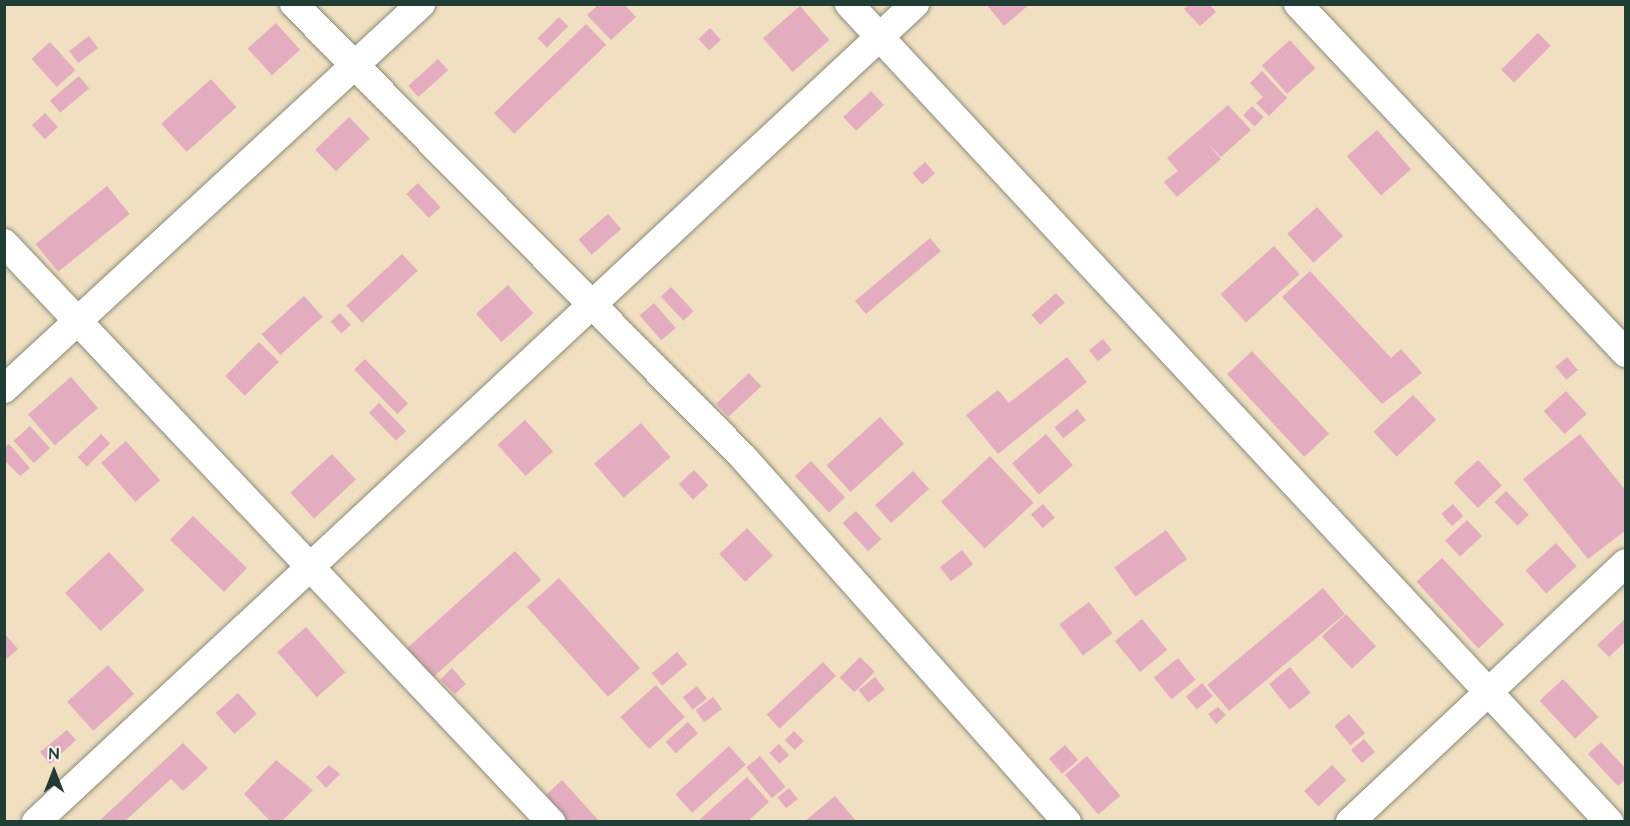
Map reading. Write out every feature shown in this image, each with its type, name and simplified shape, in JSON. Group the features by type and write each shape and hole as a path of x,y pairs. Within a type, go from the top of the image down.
{"street":[{"path":"294,4 353,67 744,457 1067,822"},
{"path":"4,389 421,4"},
{"path":"849,4 1610,822"},
{"path":"36,822 915,4"},
{"path":"1298,4 1626,353"},
{"path":"4,243 551,822"},
{"path":"1350,822 1626,563"}],"building":[{"path":"599,4 624,4 636,17 611,40 587,15"},
{"path":"986,4 1030,4 1004,26"},
{"path":"1189,4 1209,4 1216,12 1200,26 1184,9"},
{"path":"800,6 830,40 793,72 763,38"},
{"path":"559,17 568,26 547,47 538,38"},
{"path":"276,23 300,50 272,75 248,48"},
{"path":"586,24 606,45 514,134 494,113"},
{"path":"710,28 721,40 709,51 698,39"},
{"path":"1538,33 1551,46 1514,82 1501,70"},
{"path":"89,36 98,48 78,63 69,51"},
{"path":"1290,40 1315,68 1287,94 1262,65"},
{"path":"50,42 75,70 57,87 31,59"},
{"path":"438,59 448,70 418,97 408,86"},
{"path":"1262,71 1287,98 1269,116 1256,103 1263,97 1250,83"},
{"path":"79,76 89,88 60,113 50,100"},
{"path":"211,79 236,107 187,152 161,124"},
{"path":"871,91 884,105 856,131 843,117"},
{"path":"1228,105 1251,130 1221,157 1206,142 1221,159 1177,197 1164,182 1178,171 1167,158"},
{"path":"1252,106 1264,117 1255,126 1243,116"},
{"path":"45,113 58,127 45,139 32,125"},
{"path":"349,117 370,139 336,171 315,150"},
{"path":"1377,130 1411,169 1381,195 1347,156"},
{"path":"925,162 935,173 922,185 912,173"},
{"path":"418,183 441,207 429,218 406,194"},
{"path":"107,186 130,214 58,272 36,244"},
{"path":"1317,207 1343,236 1313,263 1287,234"},
{"path":"608,214 621,229 592,255 579,240"},
{"path":"930,238 941,251 866,314 855,301"},
{"path":"1274,246 1299,274 1246,322 1220,294"},
{"path":"402,254 418,271 362,323 346,306"},
{"path":"1310,271 1391,358 1401,349 1422,373 1382,404 1282,297"},
{"path":"508,285 533,313 501,342 476,314"},
{"path":"671,287 694,311 683,321 661,297"},
{"path":"1056,293 1065,303 1040,325 1031,315"},
{"path":"304,296 323,317 280,355 262,334"},
{"path":"654,303 676,328 661,340 640,315"},
{"path":"340,313 351,325 341,334 330,322"},
{"path":"1103,339 1112,350 1098,361 1089,350"},
{"path":"259,342 279,362 245,396 225,376"},
{"path":"1252,351 1329,434 1304,457 1227,374"},
{"path":"1067,357 1087,382 998,454 966,415 998,390 1009,403"},
{"path":"1567,357 1578,370 1566,380 1556,367"},
{"path":"365,359 408,404 397,414 354,369"},
{"path":"749,373 761,386 728,417 716,404"},
{"path":"71,377 98,408 55,445 28,414"},
{"path":"1566,391 1587,414 1564,434 1544,411"},
{"path":"1413,395 1436,420 1397,457 1374,432"},
{"path":"379,403 406,431 396,441 369,413"},
{"path":"1077,409 1086,420 1063,438 1054,427"},
{"path":"880,417 904,444 851,492 826,465"},
{"path":"525,420 553,451 526,476 498,445"},
{"path":"641,423 671,457 624,498 594,464"},
{"path":"30,426 50,448 34,463 14,441"},
{"path":"101,434 110,443 87,467 78,457"},
{"path":"1046,434 1073,465 1039,494 1012,464"},
{"path":"1580,434 1626,491 1626,530 1588,559 1523,479"},
{"path":"126,441 160,480 135,502 101,463"},
{"path":"9,444 30,468 20,476 4,460 4,448"},
{"path":"332,454 356,480 314,518 290,493"},
{"path":"990,456 1034,503 985,549 941,502"},
{"path":"1478,460 1502,486 1478,508 1454,483"},
{"path":"811,461 845,498 829,513 795,476"},
{"path":"694,470 708,485 693,500 679,484"},
{"path":"913,471 929,489 891,523 875,505"},
{"path":"1506,491 1529,515 1517,526 1494,502"},
{"path":"1043,504 1055,518 1043,528 1031,514"},
{"path":"1453,504 1463,516 1452,526 1442,514"},
{"path":"856,511 881,539 868,551 843,523"},
{"path":"193,516 247,568 224,592 170,540"},
{"path":"1467,520 1482,536 1460,557 1445,540"},
{"path":"747,528 773,556 745,582 719,554"},
{"path":"1166,530 1187,559 1135,597 1114,568"},
{"path":"1556,543 1577,566 1546,593 1526,570"},
{"path":"962,550 973,564 951,581 940,567"},
{"path":"515,551 541,580 427,683 401,654"},
{"path":"109,552 144,590 101,631 65,593"},
{"path":"1442,558 1504,625 1478,648 1416,582"},
{"path":"559,578 640,668 608,697 527,607"},
{"path":"1323,588 1345,614 1229,711 1207,685"},
{"path":"1089,602 1112,633 1083,655 1059,624"},
{"path":"1346,614 1376,646 1352,669 1322,637"},
{"path":"1142,619 1167,650 1140,672 1115,641"},
{"path":"1624,620 1626,641 1609,657 1597,645"},
{"path":"306,627 345,672 317,697 277,652"},
{"path":"4,633 18,649 4,661"},
{"path":"677,652 687,664 662,685 652,673"},
{"path":"860,657 875,672 854,692 839,678"},
{"path":"1178,658 1196,680 1172,699 1154,678"},
{"path":"823,662 836,676 780,728 767,715"},
{"path":"108,665 134,694 93,731 67,702"},
{"path":"1290,667 1311,693 1290,710 1269,684"},
{"path":"452,668 466,684 455,694 440,680"},
{"path":"875,677 885,690 868,703 858,690"},
{"path":"1563,679 1598,717 1575,739 1540,701"},
{"path":"1202,683 1213,696 1197,710 1186,696"},
{"path":"656,685 685,717 649,749 620,717"},
{"path":"697,686 707,699 693,710 683,697"},
{"path":"238,693 257,714 234,734 216,713"},
{"path":"713,697 722,709 704,722 695,710"},
{"path":"1218,707 1226,715 1216,724 1208,714"},
{"path":"1349,714 1365,733 1351,745 1334,726"},
{"path":"688,722 698,733 676,753 666,742"},
{"path":"67,730 76,740 50,764 40,752"},
{"path":"794,731 804,741 795,750 785,740"},
{"path":"1364,739 1375,752 1362,763 1351,750"},
{"path":"1601,742 1626,769 1626,779 1618,786 1588,754"},
{"path":"183,743 208,768 183,791 171,779 124,822 98,822"},
{"path":"779,744 789,755 779,764 769,753"},
{"path":"1065,745 1078,760 1062,774 1049,759"},
{"path":"729,746 746,765 692,813 675,794"},
{"path":"760,756 786,787 772,798 746,768"},
{"path":"1087,756 1120,796 1098,814 1065,775"},
{"path":"276,760 313,790 281,822 271,822 244,794"},
{"path":"329,765 340,774 326,788 316,777"},
{"path":"1332,765 1346,780 1319,806 1304,791"},
{"path":"747,777 769,802 747,822 697,822"},
{"path":"562,780 600,822 568,822 545,796"},
{"path":"789,788 798,799 786,808 777,797"},
{"path":"835,796 857,822 804,822"}]}
